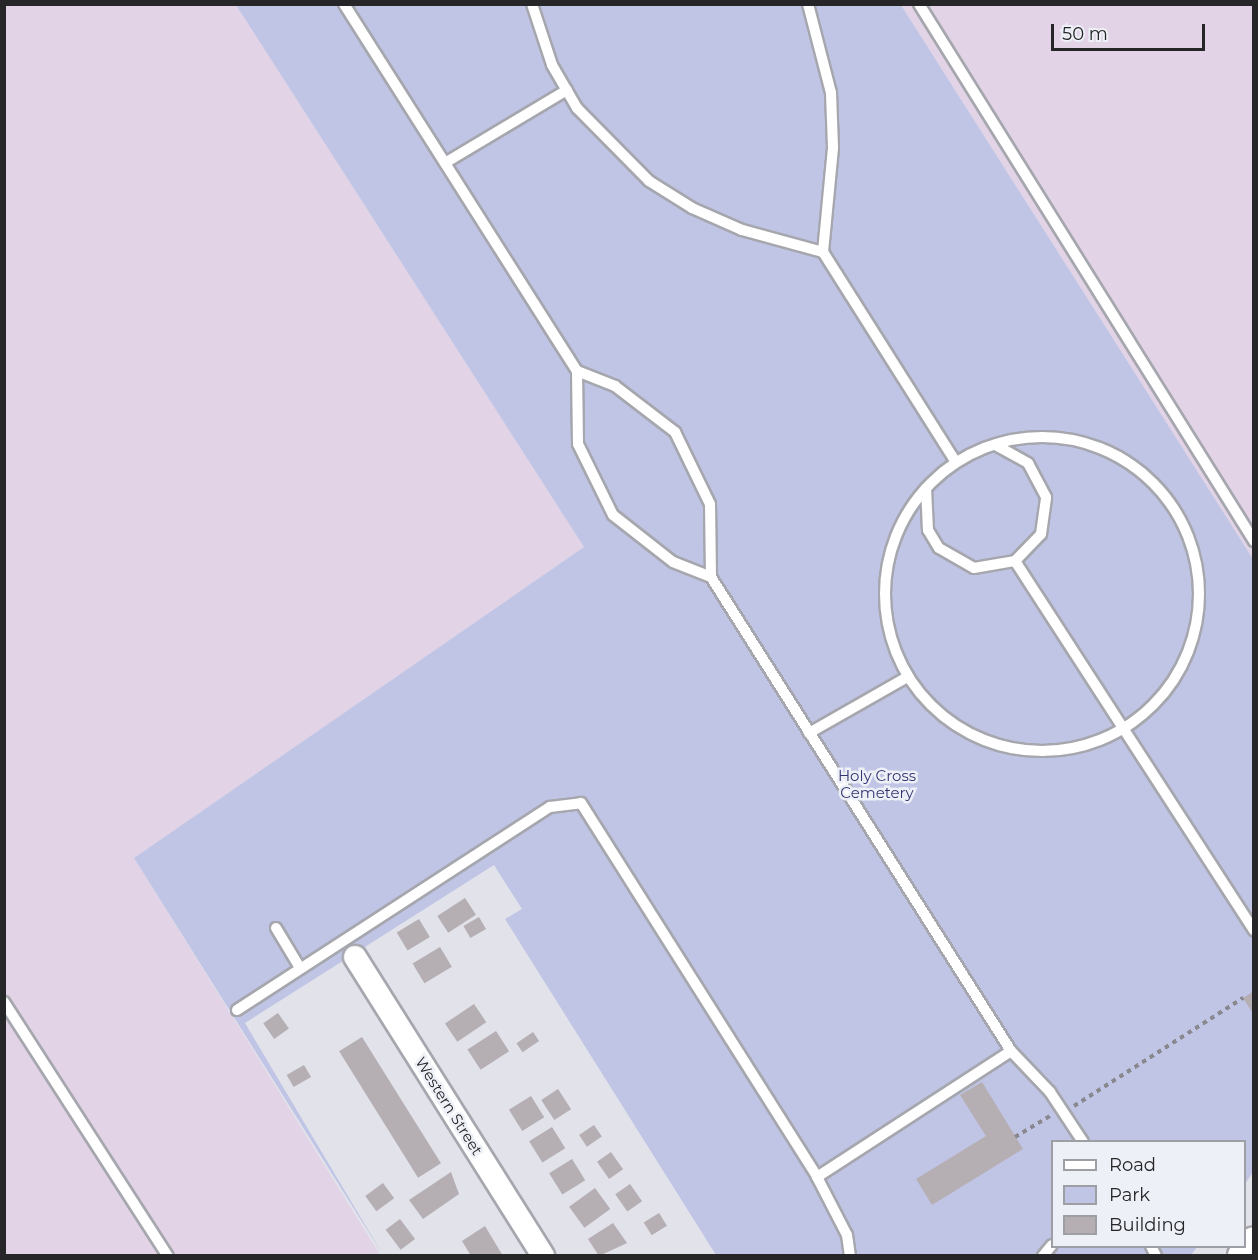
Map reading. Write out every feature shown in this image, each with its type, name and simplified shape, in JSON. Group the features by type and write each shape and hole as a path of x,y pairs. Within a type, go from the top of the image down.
{"street":[{"name":"Western Street","path":"355,957 543,1256"},
{"path":"1244,1256 1254,1243"}],"lane":[{"path":"344,4 578,370 578,444 613,516 673,562 711,578"},
{"path":"532,4 552,65 567,90 611,147 692,208 742,230 823,252"},
{"path":"808,4 831,93 832,147 823,252 956,462"},
{"path":"919,4 1254,542"},
{"path":"445,163 567,90"},
{"path":"578,370 615,386 675,432 710,504 711,578 1011,1051 1063,1111 1082,1140"},
{"path":"1061,438 1103,449 1140,471 1170,502 1190,540 1199,582 1197,625 1176,675 1158,701 1125,728 1079,747 1030,751 982,740 939,714 907,677 890,638 884,594 890,551 907,512 926,488 956,462 995,444 1061,438"},
{"path":"926,488 928,530 939,548 975,568 1015,561 1041,534 1046,497 1028,463 995,444"},
{"path":"1015,561 1254,931"},
{"path":"809,733 907,677"},
{"path":"237,1010 550,807 581,803 817,1177 847,1235 850,1256"},
{"path":"276,928 300,968"},
{"path":"4,1002 168,1256"},
{"path":"817,1177 1011,1051"}],"path":[{"path":"1015,1137 1063,1111 1243,998"}],"shaded area":[{"path":"5,5 236,5 584,547 134,858 380,1255 5,1256"},
{"path":"901,5 1253,5 1253,559"}],"green space":[{"name":"Holy Cross Cemetery","path":"236,5 901,5 1253,559 1253,1172 1246,1182 1246,1140 1051,1140 1051,1248 1196,1248 1191,1255 716,1255 505,919 522,909 494,865 245,1023 383,1255 134,858 584,547"}],"building":[{"path":"465,898 476,915 448,933 437,916"},
{"path":"479,917 486,929 470,938 463,926"},
{"path":"419,919 430,937 408,950 397,932"},
{"path":"440,947 452,967 424,983 413,963"},
{"path":"1254,991 1254,1015 1243,998"},
{"path":"474,1004 486,1022 457,1042 445,1024"},
{"path":"278,1013 289,1029 274,1039 263,1023"},
{"path":"496,1031 509,1051 481,1070 467,1050"},
{"path":"533,1032 539,1041 523,1052 516,1043"},
{"path":"362,1037 441,1163 418,1178 339,1051"},
{"path":"304,1065 311,1077 294,1087 287,1075"},
{"path":"982,1082 1023,1149 932,1205 916,1179 986,1136 960,1095"},
{"path":"558,1089 571,1109 554,1120 541,1100"},
{"path":"531,1096 544,1117 522,1131 509,1110"},
{"path":"594,1125 602,1137 587,1147 579,1135"},
{"path":"552,1127 565,1148 542,1163 529,1141"},
{"path":"611,1152 623,1169 609,1179 597,1162"},
{"path":"572,1159 585,1180 562,1195 549,1173"},
{"path":"451,1172 459,1194 423,1219 409,1200"},
{"path":"383,1183 394,1198 376,1211 365,1196"},
{"path":"630,1184 642,1201 627,1212 615,1194"},
{"path":"595,1188 610,1209 584,1228 569,1207"},
{"path":"659,1213 667,1226 652,1235 644,1223"},
{"path":"400,1219 415,1239 401,1250 386,1230"},
{"path":"613,1223 627,1243 599,1256 588,1239"},
{"path":"485,1226 503,1256 471,1256 462,1241"}]}
